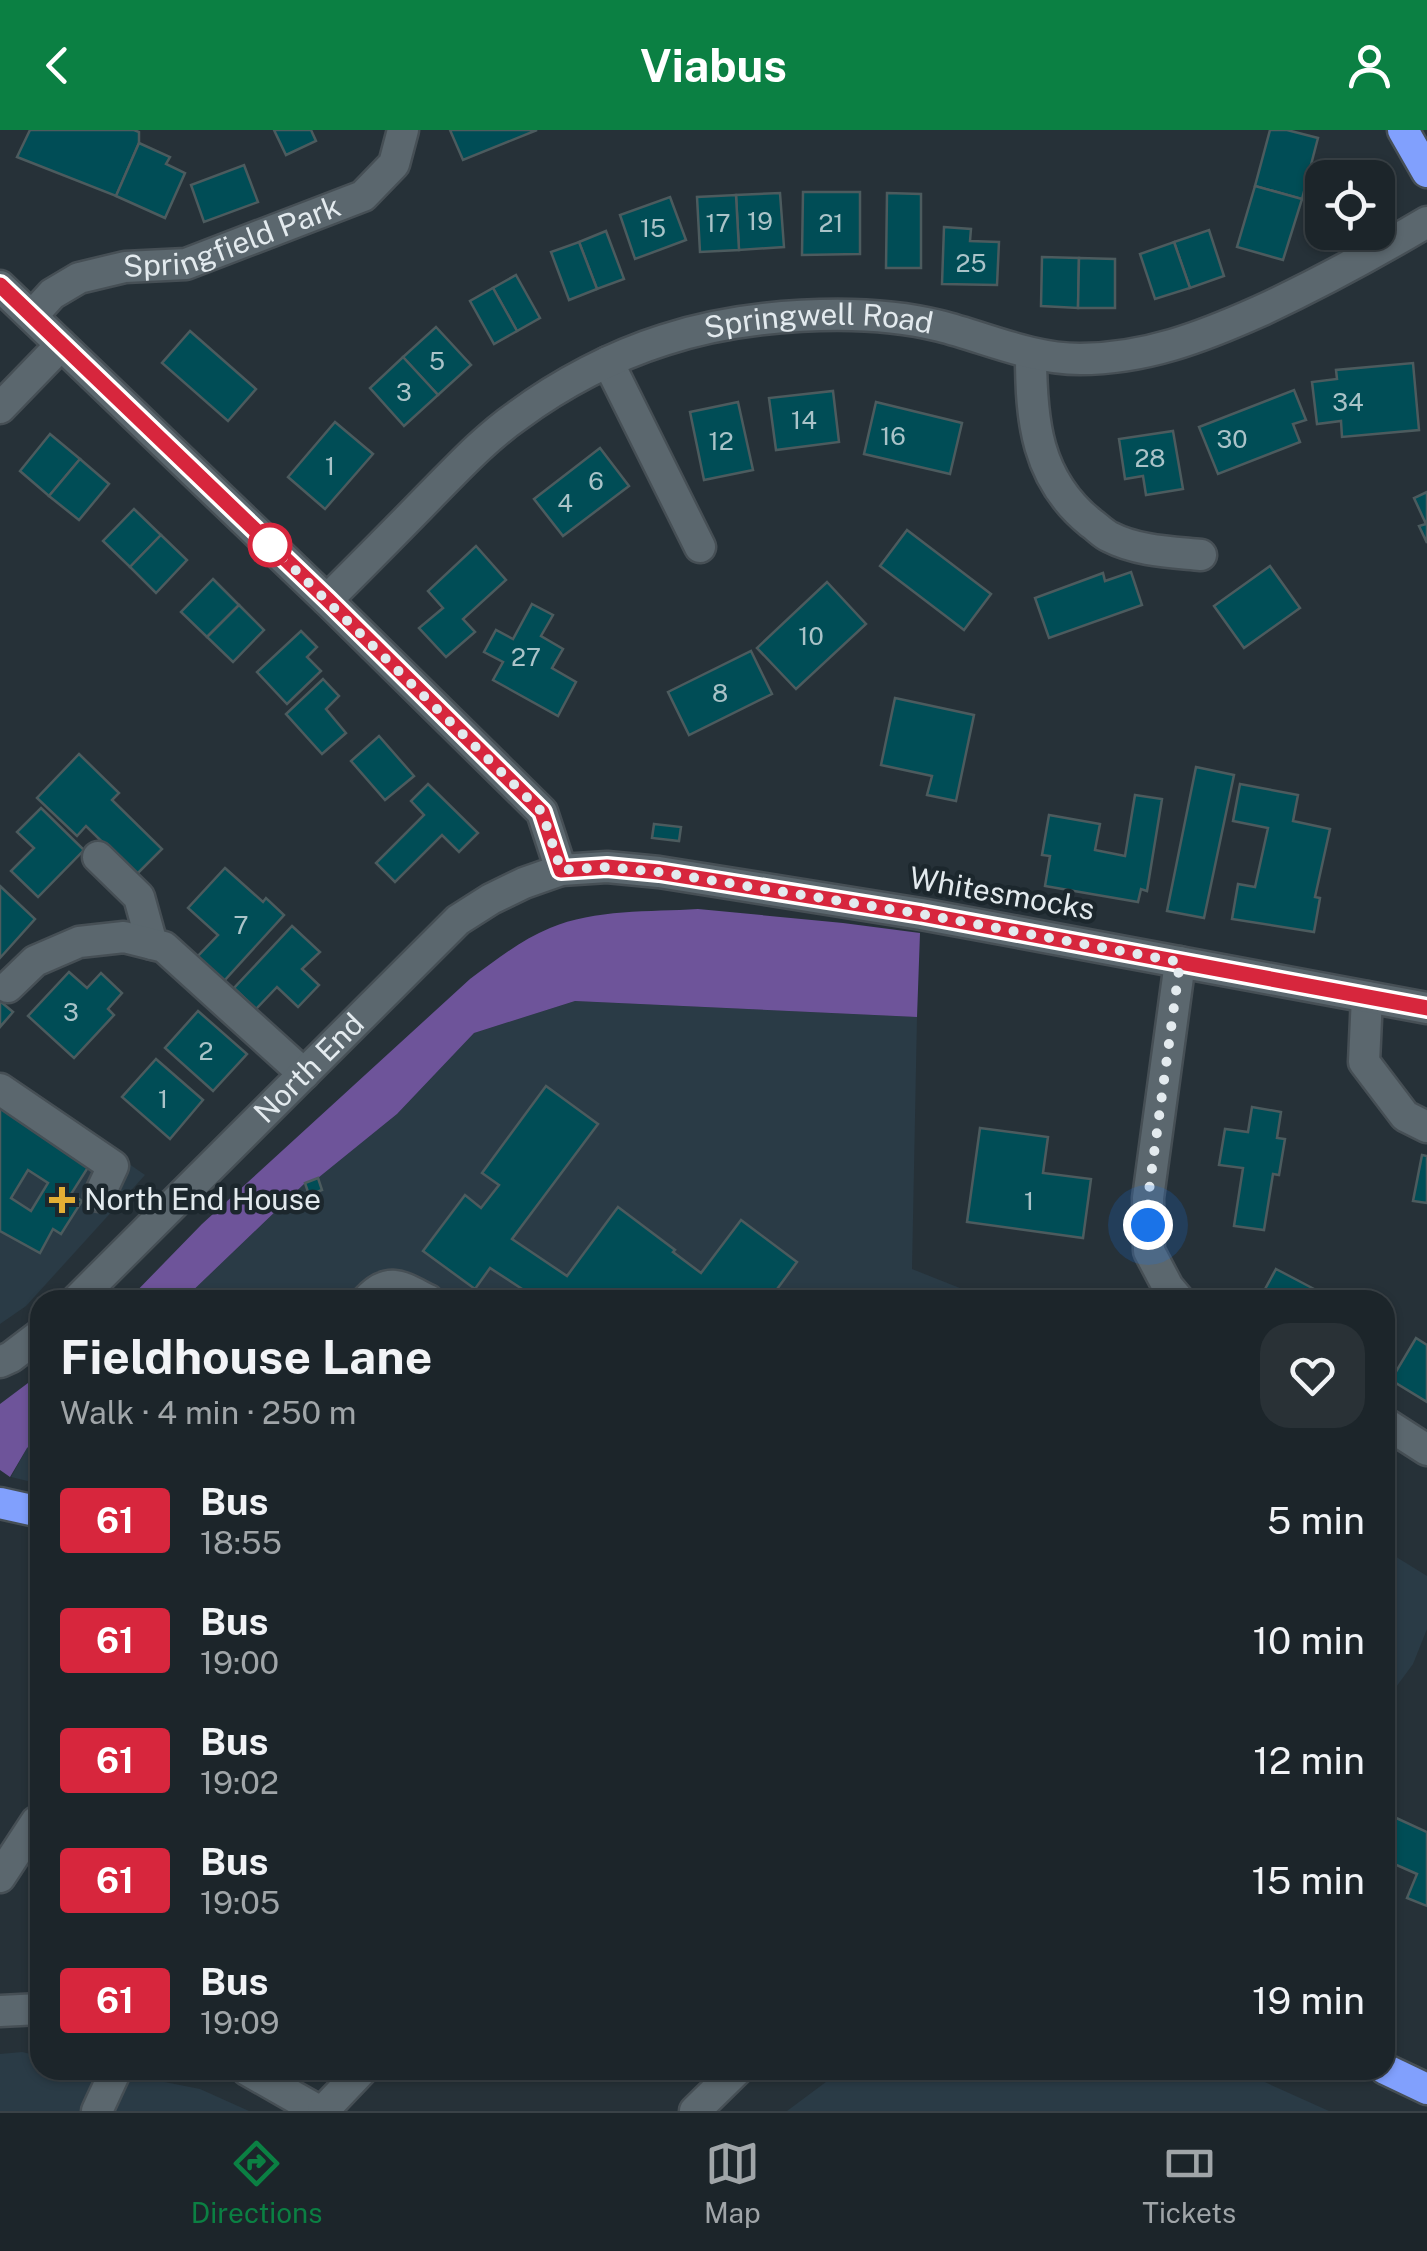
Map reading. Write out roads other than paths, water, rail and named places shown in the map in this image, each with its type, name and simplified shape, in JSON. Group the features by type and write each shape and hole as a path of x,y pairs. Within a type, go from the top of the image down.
{"highway":[{"path":"1403,130 1427,172"},
{"path":"0,1503 30,1510"},
{"path":"1395,2075 1427,2089"}],"street":[{"name":"Springfield Park","path":"32,316 52,294 79,278 125,267 186,264 363,196 394,164 403,130"},
{"name":"Springwell Road","path":"328,600 467,458 516,416 608,362 663,340 728,323 873,316 938,326 1031,354 1078,359 1129,356 1202,337 1312,287 1427,222"},
{"path":"0,286 328,600 542,812 561,870"},
{"path":"0,408 61,345"},
{"path":"1031,354 1038,441 1054,484 1081,514 1110,537 1145,549 1201,555"},
{"path":"608,362 700,546"},
{"path":"98,857 140,897 152,944"},
{"name":"Whitesmocks","path":"561,870 607,867 659,872 921,914 1427,1008"},
{"name":"North End","path":"88,1290 458,920 491,899 561,870"},
{"path":"8,988 35,961 79,942 124,937 164,947 304,1074"},
{"path":"1171,1290 1149,1252 1148,1198 1180,962"},
{"path":"1368,997 1364,1062 1406,1116 1427,1127"},
{"path":"0,1089 113,1166 98,1196"},
{"path":"376,1290 398,1285 408,1290"},
{"path":"0,1362 30,1342"},
{"path":"1395,1429 1427,1450"},
{"path":"0,1877 30,1831"},
{"path":"0,2010 30,2009"},
{"path":"97,2111 111,2080"},
{"path":"265,2080 321,2111 352,2080"},
{"path":"695,2111 727,2080"}],"place":[{"name":"North End House","path":"62,1200"}]}
